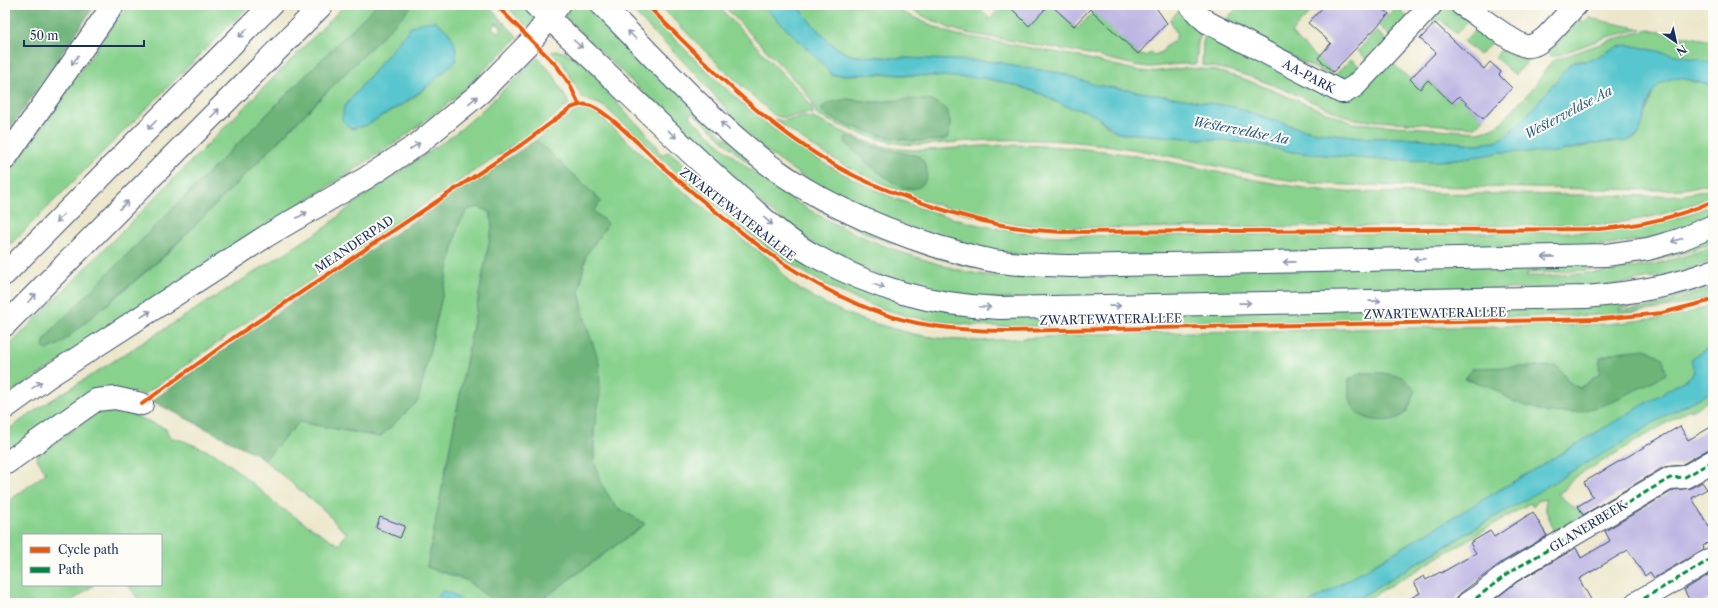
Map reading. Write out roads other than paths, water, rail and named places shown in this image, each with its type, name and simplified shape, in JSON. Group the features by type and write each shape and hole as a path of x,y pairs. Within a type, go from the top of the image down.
{"main road":[{"path":"5,158 114,5"},
{"path":"5,274 271,5"},
{"path":"5,326 322,5"},
{"path":"602,5 724,126 754,152 791,179 832,203 866,220 910,238 954,251 1001,262 1070,266 1606,255 1648,249 1679,240 1713,226"},
{"name":"AA-PARK","path":"1190,5 1207,22 1341,92 1346,92 1356,86 1431,5"},
{"path":"1462,5 1519,43 1526,46 1531,46 1541,42 1576,5"},
{"path":"5,408 48,377 268,235 366,178 418,144 480,94 532,40 548,9"},
{"name":"ZWARTEWATERALLEE","path":"548,9 584,49 708,169 780,232 814,255 847,272 874,284 911,296 946,303 999,308 1586,296 1628,293 1662,287 1713,271"},
{"path":"5,464 96,400 115,398 142,404"},
{"name":"GLANERBEEK","path":"1468,603 1510,572 1670,478 1685,477 1713,461"},
{"path":"1636,603 1713,558"}],"water":[{"name":"Westerveldse Aa","path":"762,5 799,5 809,20 834,46 839,50 854,56 999,62 1013,66 1061,73 1095,85 1234,107 1298,128 1317,132 1369,138 1410,138 1475,144 1495,142 1506,136 1529,113 1571,63 1575,61 1587,61 1618,47 1629,45 1713,63 1713,87 1692,80 1674,78 1666,81 1652,94 1638,135 1627,141 1595,143 1557,152 1500,152 1488,155 1438,161 1370,159 1292,152 1252,143 1118,133 1096,116 1086,111 1065,106 1042,94 1007,83 983,78 883,74 832,75 820,61"},
{"path":"435,21 452,37 455,47 456,61 429,85 404,103 367,125 351,129 342,120 344,107 411,27 420,23"},
{"path":"1713,346 1713,391 1666,415 1614,448 1570,472 1351,603 1309,603 1690,377 1694,372 1691,358"},
{"path":"443,591 449,592 464,603 453,603 447,599 441,603 432,603"}]}
